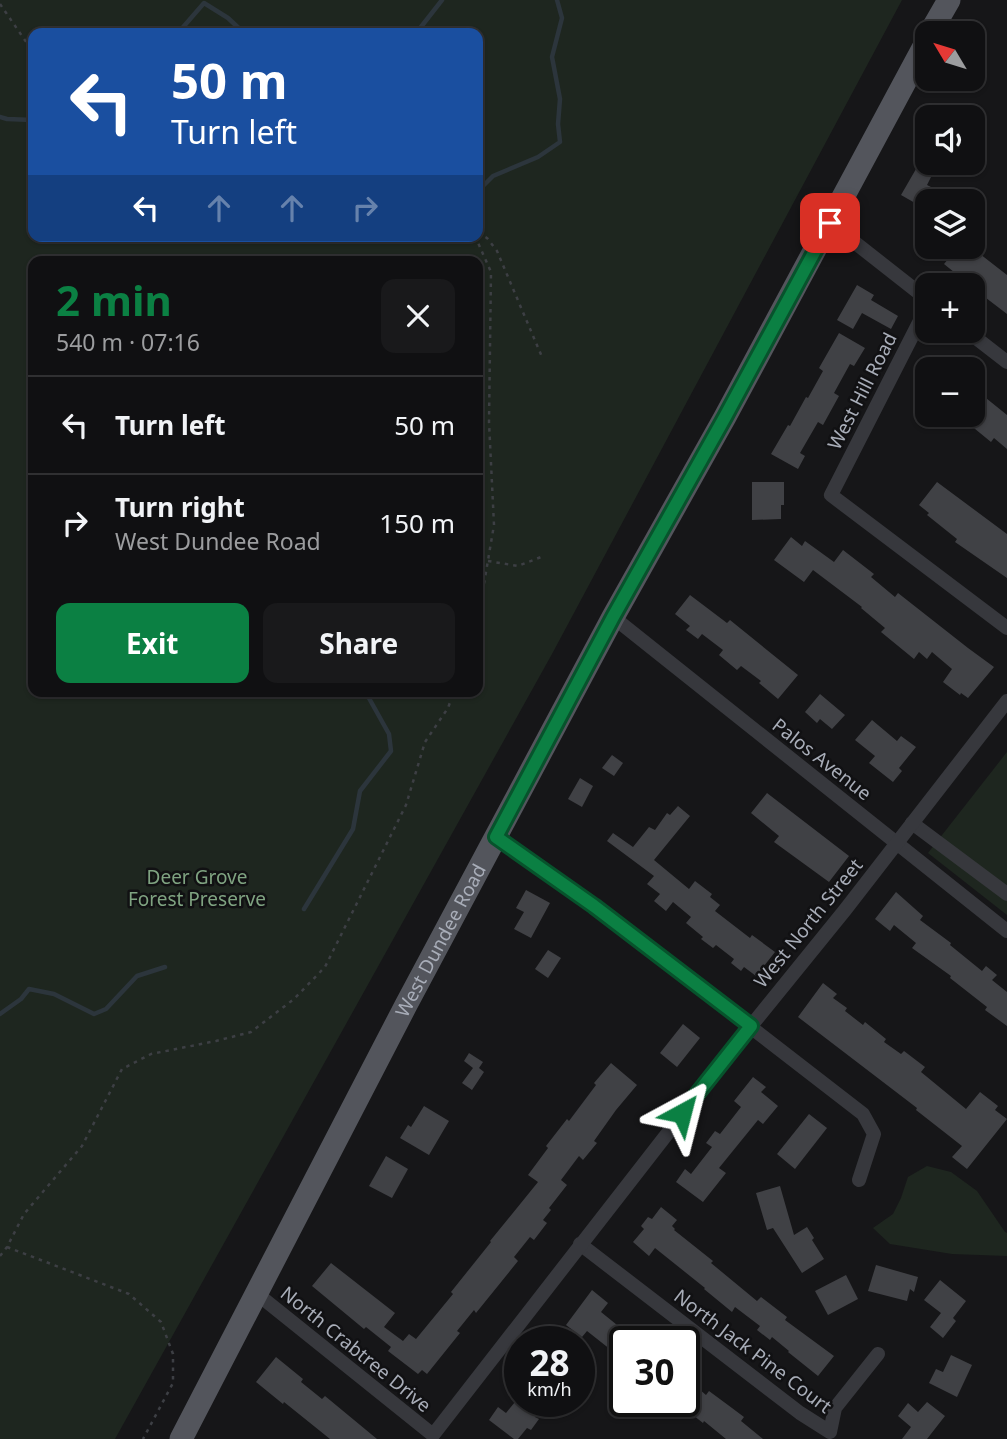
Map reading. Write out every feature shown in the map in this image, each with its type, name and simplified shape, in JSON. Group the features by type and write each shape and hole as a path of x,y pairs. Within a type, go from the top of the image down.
{"main road":[{"path":"937,21 949,0"},
{"name":"West Dundee Road","path":"181,1439 613,617 725,417 915,63"}],"street":[{"path":"830,223 915,292"},
{"name":"West Hill Road","path":"915,328 831,495 1007,628"},
{"path":"982,343 1007,362"},
{"name":"Palos Avenue","path":"613,617 1007,931"},
{"name":"West North Street","path":"433,1435 1007,701"},
{"path":"912,823 1007,894"},
{"path":"496,837 594,906 863,1114 874,1134 859,1180"},
{"name":"North Jack Pine Court","path":"580,1244 800,1413 830,1432 835,1408 878,1354"},
{"name":"North Crabtree Drive","path":"256,1293 433,1435"}],"path":[{"path":"0,4 28,45"},
{"path":"483,237 497,251 542,357"},
{"path":"479,242 491,272 489,422 495,525 483,590"},
{"path":"488,561 518,566 541,557"},
{"path":"0,1256 24,1214 82,1146 122,1069 151,1054 251,1032 294,999 325,967 406,805 425,742 448,708 452,697"},
{"path":"7,1247 130,1294 161,1322 173,1354 173,1383 143,1439"}],"green space":[{"name":"Deer Grove Forest Preserve","path":"0,0 902,0 552,654 115,1439 0,1439"},
{"path":"1007,752 1007,915 928,853"},
{"path":"927,1166 951,1172 977,1191 1007,1233 1007,1256 952,1254 890,1244 873,1228 893,1214 908,1177"}],"building":[{"path":"915,171 915,175 931,177 927,185 932,189 915,189 915,203 901,195"},
{"path":"985,258 1007,275 1007,314 985,297 985,273 955,273 944,264 948,259"},
{"path":"857,285 874,295 871,300 898,316 891,329 862,313 853,329 837,320"},
{"path":"839,333 865,348 854,366 850,364 834,393 839,396 823,425 818,422 800,453 805,456 798,469 771,454 806,397 808,398 823,371 819,368"},
{"path":"985,397 1007,415 1007,449 994,438 991,442 973,427 985,427"},
{"path":"752,482 784,482 781,519 752,520"},
{"path":"937,482 1007,534 1007,578 955,542 957,539 927,515 929,513 919,505"},
{"path":"791,537 802,546 805,541 834,562 843,550 874,574 871,577 895,597 898,593 994,667 968,698 961,693 960,695 943,682 952,669 932,652 927,659 919,652 914,659 881,632 885,628 862,607 813,570 804,582 774,560"},
{"path":"690,595 727,623 730,620 798,675 778,699 759,683 761,681 741,666 737,670 719,655 723,650 702,634 698,639 686,630 690,626 675,614"},
{"path":"820,694 845,715 832,729 820,719 817,723 805,712"},
{"path":"872,720 897,741 901,736 916,747 899,768 902,771 893,782 869,763 875,756 855,740"},
{"path":"612,755 623,763 614,776 602,768"},
{"path":"580,778 593,786 582,807 568,799"},
{"path":"767,793 849,856 829,882 774,842 779,836 751,813"},
{"path":"678,806 690,816 654,860 689,889 695,881 712,894 710,897 720,905 715,911 750,938 752,935 775,952 756,976 744,967 741,971 731,963 734,959 716,945 713,948 701,939 703,937 686,923 691,917 673,902 666,911 654,901 660,894 647,884 654,876 607,841 613,833 633,847 649,827 655,830 667,813 670,815"},
{"path":"526,890 550,903 531,938 514,929 524,912 516,908"},
{"path":"896,892 923,916 920,920 951,943 950,945 982,971 986,966 997,975 992,980 1007,992 1007,1026 985,1010 987,1007 950,978 951,976 912,948 916,943 894,925 890,931 875,919"},
{"path":"548,950 561,958 548,978 535,969"},
{"path":"823,983 837,994 833,998 847,1008 845,1011 863,1025 865,1022 886,1039 884,1042 901,1054 904,1051 925,1067 921,1072 966,1109 980,1092 998,1106 995,1110 1007,1119 967,1169 952,1157 962,1146 798,1017"},
{"path":"683,1024 700,1038 677,1067 660,1053"},
{"path":"469,1053 483,1062 479,1068 484,1072 472,1090 462,1083 473,1068 464,1061"},
{"path":"611,1063 637,1085 594,1141 597,1143 583,1160 579,1156 561,1180 567,1185 549,1208 551,1210 543,1220 547,1223 534,1240 530,1237 514,1257 518,1261 476,1313 474,1310 457,1331 460,1333 427,1374 422,1370 418,1374 388,1351 391,1347 366,1327 364,1329 312,1286 331,1263 395,1313 384,1327 403,1341 409,1334 416,1339 538,1182 528,1175 548,1148 546,1146 567,1119 569,1121"},
{"path":"753,1077 766,1087 761,1092 778,1106 763,1124 758,1120 719,1168 726,1173 703,1202 676,1182 685,1169 691,1174 712,1147 706,1143 715,1131 720,1134 741,1107 734,1101"},
{"path":"424,1106 449,1121 429,1155 400,1138 408,1125 411,1127"},
{"path":"809,1114 827,1128 795,1169 777,1154"},
{"path":"386,1156 408,1169 392,1198 369,1186"},
{"path":"780,1186 794,1235 807,1227 824,1259 802,1273 773,1228 767,1230 756,1193"},
{"path":"661,1207 677,1220 672,1226 674,1230 713,1261 711,1263 757,1301 761,1297 787,1317 785,1320 834,1356 818,1376 772,1337 770,1340 757,1330 760,1326 735,1307 732,1312 655,1248 649,1256 633,1242 644,1229 641,1226 648,1217 652,1219"},
{"path":"876,1265 918,1277 914,1292 910,1289 907,1301 868,1291"},
{"path":"846,1275 858,1299 828,1315 815,1291"},
{"path":"940,1280 966,1301 943,1338 930,1327 941,1313 924,1300"},
{"path":"592,1290 608,1303 601,1312 618,1326 609,1326 609,1348 595,1337 595,1326 566,1325"},
{"path":"951,1355 972,1365 957,1397 929,1383 936,1369 943,1372"},
{"path":"276,1357 303,1379 301,1382 322,1399 325,1396 377,1439 330,1439 284,1402 283,1404 256,1382"},
{"path":"700,1390 706,1395 709,1391 744,1417 741,1421 763,1439 726,1439 704,1421 703,1423 695,1417 700,1417"},
{"path":"927,1402 945,1416 927,1439 902,1439 911,1427 898,1416 908,1403 918,1412"},
{"path":"498,1407 504,1412 504,1417 539,1419 531,1430 527,1428 518,1439 514,1439 489,1420"}],"waterway":[{"path":"420,28 442,0"},
{"path":"483,186 493,176 538,157 560,142 560,99 552,57 562,18 557,0"},
{"path":"182,28 204,3 239,28"},
{"path":"0,117 28,120"},
{"path":"304,909 353,829 360,791 391,751 389,734 368,697"},
{"path":"0,1014 21,999 29,989 54,994 94,1014 106,1009 137,976 165,967"}],"route":[{"path":"682,1113 751,1026 594,906 496,837 613,617 830,223"}]}
